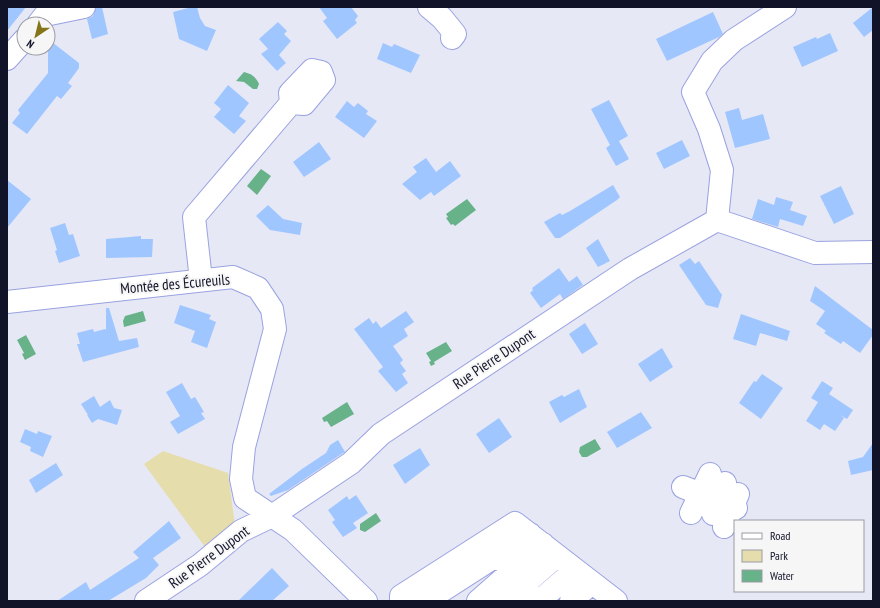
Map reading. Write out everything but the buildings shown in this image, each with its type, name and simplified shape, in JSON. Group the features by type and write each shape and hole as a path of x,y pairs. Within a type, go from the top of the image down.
{"street":[{"path":"45,16 84,7"},
{"path":"428,7 446,23 455,34 452,38"},
{"path":"785,7 734,40 712,61 693,92 709,129 722,170 717,220 815,254 873,252"},
{"path":"7,59 16,49"},
{"path":"201,280 194,217 291,104"},
{"name":"Rue Pierre Dupont","path":"146,601 200,565 241,530 272,516 351,463 388,430 630,269 717,220"},
{"name":"Montée des Écureuils","path":"7,302 233,277 258,288 272,309 275,329 244,447 241,479 245,498 293,530 366,601"},
{"path":"544,545 602,594"},
{"path":"426,601 489,585 544,545"},
{"path":"489,585 544,545"},
{"path":"401,601 402,596 489,585 575,570"},
{"path":"571,601 602,594"}],"green space":[{"path":"163,451 228,473 235,525 205,547 144,464"}],"water":[{"path":"244,72 257,79 259,84 257,89 253,89 244,82 236,81"},
{"path":"261,169 271,176 257,195 247,186"},
{"path":"467,199 476,210 455,226 453,224 451,225 446,218 448,217 446,214"},
{"path":"143,311 146,321 124,327 123,321 125,316"},
{"path":"26,335 36,354 25,360 22,354 24,353 17,340"},
{"path":"446,342 452,351 434,362 435,364 431,366 429,362 431,361 426,353"},
{"path":"347,402 354,414 331,427 327,421 324,422 322,418"},
{"path":"595,439 601,449 587,457 582,457 579,452 580,447"},
{"path":"376,513 381,521 365,532 360,530 360,524"}]}
